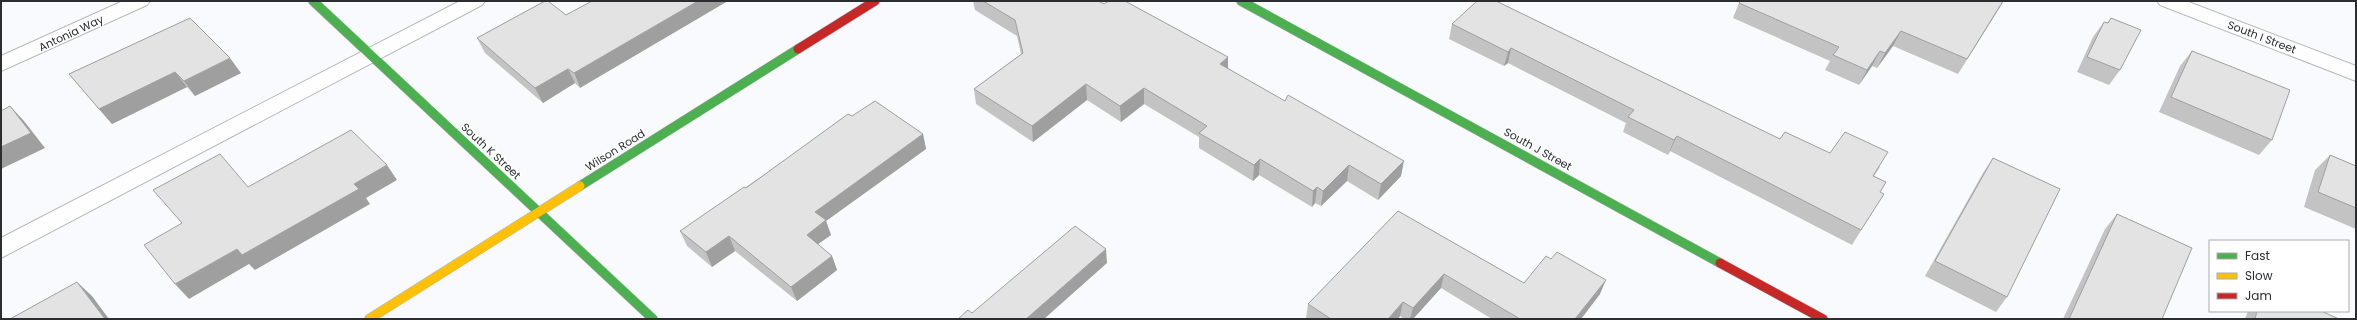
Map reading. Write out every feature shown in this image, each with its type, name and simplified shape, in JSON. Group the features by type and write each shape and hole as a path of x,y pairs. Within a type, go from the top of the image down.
{"street":[{"name":"Antonia Way","path":"1,64 140,1"},
{"name":"South K Street","path":"313,1 654,319"},
{"path":"1,249 475,1"},
{"name":"Wilson Road","path":"369,319 875,1"},
{"name":"South J Street","path":"1241,1 1822,319"},
{"name":"South I Street","path":"2167,1 2356,74"}],"building":[{"path":"545,1 548,1 566,15 592,1 698,1 574,73 568,69 535,88 477,38"},
{"path":"983,1 1098,1 1104,4 1109,1 1125,1 1228,57 1220,64 1285,101 1288,95 1404,161 1381,184 1349,165 1323,191 1317,187 1313,191 1260,159 1254,165 1199,133 1207,126 1144,88 1120,106 1086,84 1032,126 974,89 1023,53 1015,20"},
{"path":"1477,1 1496,1 1780,139 1785,132 1830,153 1845,132 1888,152 1873,176 1886,182 1880,192 1884,194 1861,230 1677,136 1674,140 1628,117 1634,110 1511,48 1508,52 1452,24"},
{"path":"1741,1 2003,1 1967,59 1901,31 1885,53 1880,51 1867,70 1833,55 1839,47 1739,3"},
{"path":"190,18 230,58 184,81 175,72 99,109 69,74"},
{"path":"2111,18 2141,30 2120,70 2087,57 2104,22 2108,23"},
{"path":"2192,51 2290,90 2272,140 2171,97"},
{"path":"875,101 923,134 815,212 826,220 807,235 832,256 791,287 729,236 706,252 680,231 744,187 746,188 848,114 852,116"},
{"path":"10,106 31,133 1,147 1,111"},
{"path":"351,130 387,165 354,184 359,189 242,255 237,249 175,284 144,245 182,223 153,190 220,154 248,187"},
{"path":"2330,155 2356,166 2356,208 2318,192"},
{"path":"1993,158 2060,189 2007,297 1935,261"},
{"path":"1398,211 1524,283 1546,256 1551,259 1557,252 1606,280 1575,319 1520,319 1444,274 1413,308 1403,302 1388,319 1331,319 1308,304"},
{"path":"2117,214 2192,248 2162,319 2069,319"},
{"path":"1075,226 1106,249 1026,319 958,319 968,310 972,313"},
{"path":"77,282 105,319 10,319"},
{"path":"2257,312 2323,312 2339,319 2255,319"}],"traffic: fast":[{"path":"313,1 653,319"},
{"path":"1241,1 1720,263"},
{"path":"580,186 798,49"}],"traffic: slow":[{"path":"369,319 580,186"}],"traffic: jam":[{"path":"798,49 875,1"},
{"path":"1720,263 1823,319"}]}
